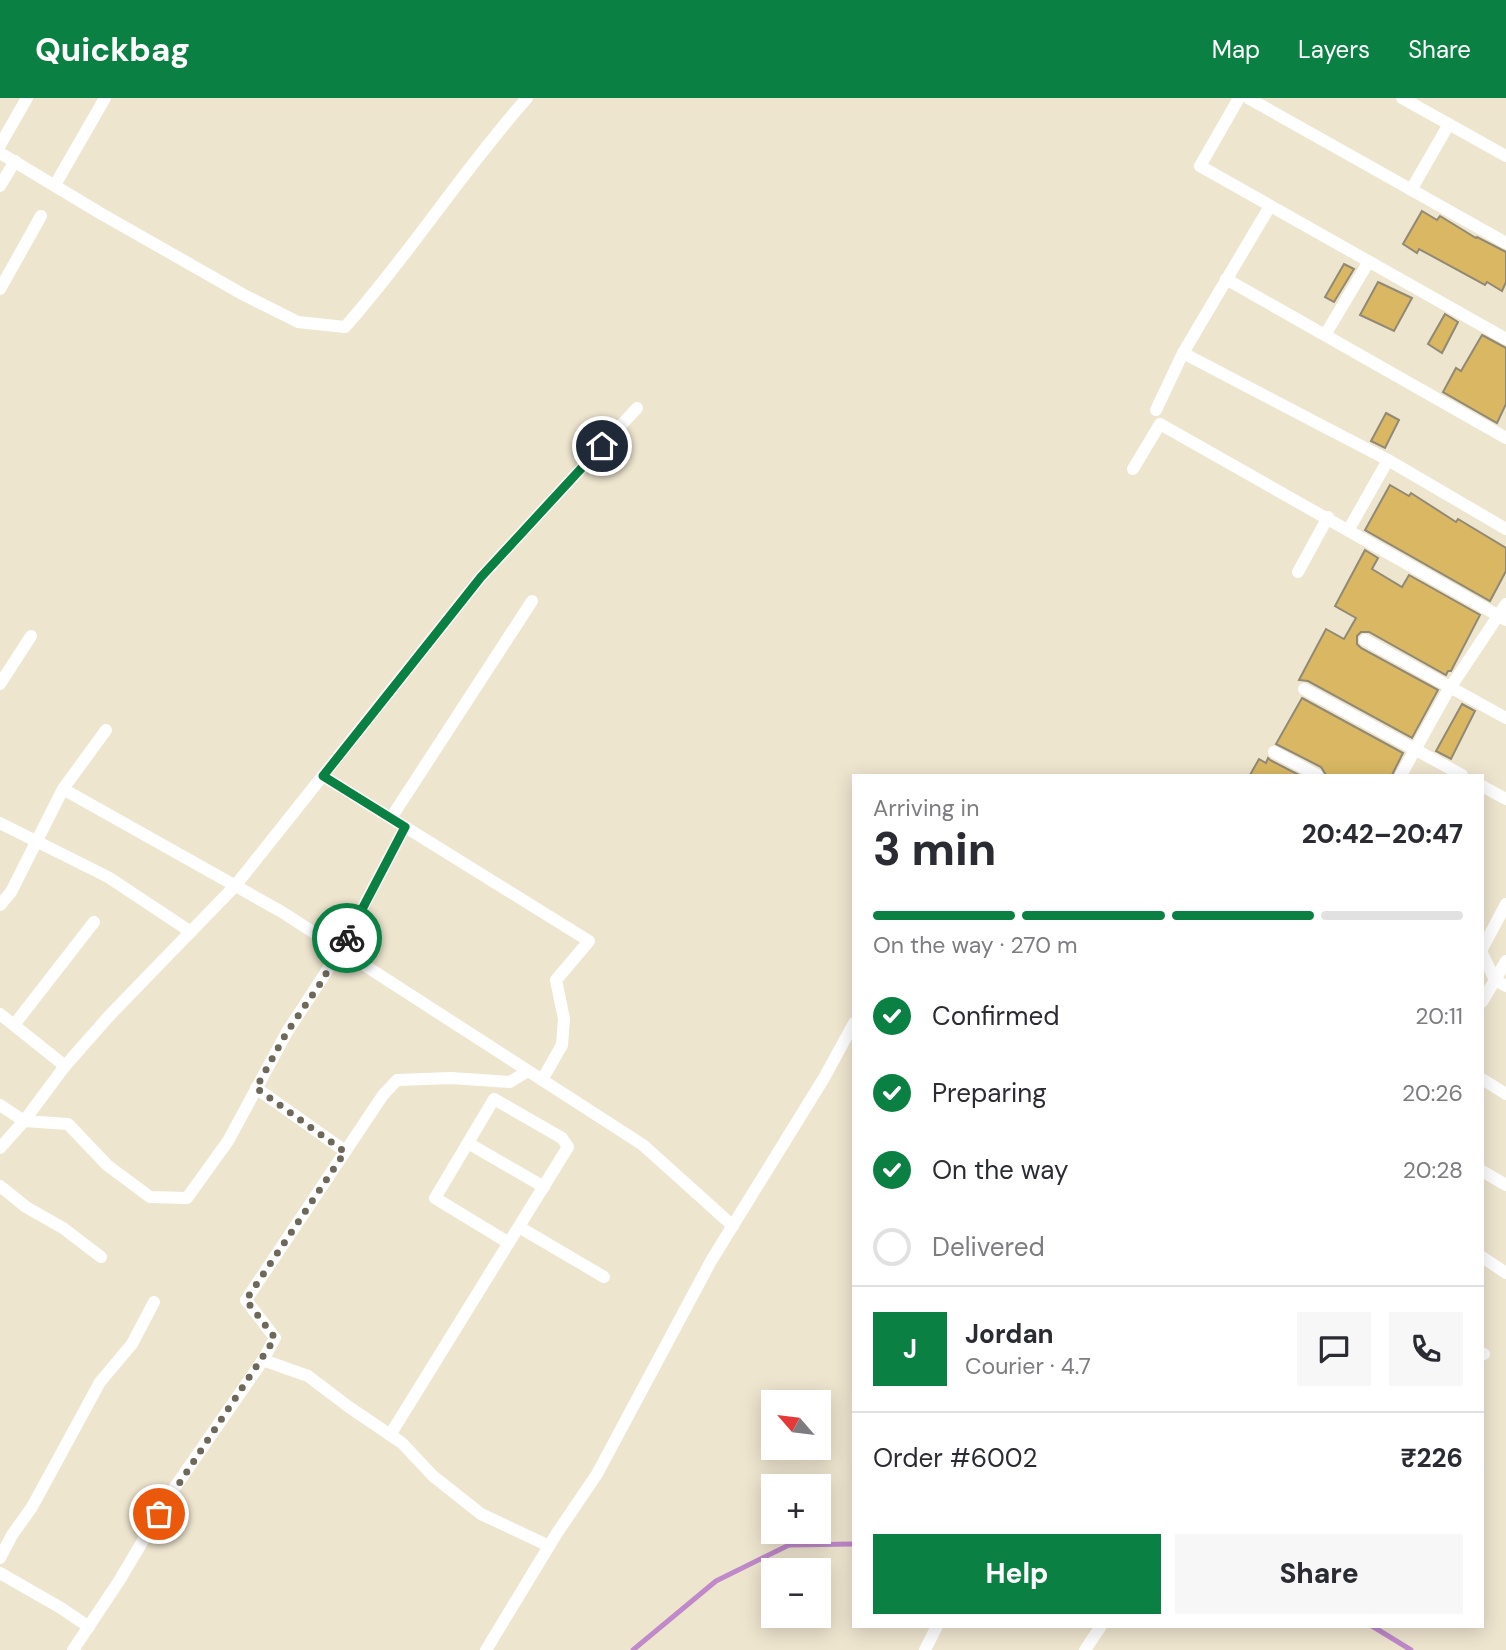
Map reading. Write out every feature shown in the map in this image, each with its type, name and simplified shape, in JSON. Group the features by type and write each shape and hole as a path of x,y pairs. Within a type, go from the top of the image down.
{"street":[{"path":"0,145 27,98"},
{"path":"55,185 105,98"},
{"path":"0,153 244,295 298,322 345,327 380,287 445,197 527,98"},
{"path":"1238,98 1199,166 1506,339"},
{"path":"1248,98 1506,243"},
{"path":"1402,98 1506,156"},
{"path":"1410,190 1449,124"},
{"path":"0,186 15,162"},
{"path":"1156,410 1183,352 1270,206"},
{"path":"0,289 41,216"},
{"path":"1325,335 1368,263"},
{"path":"1226,279 1506,438"},
{"path":"1183,352 1388,460 1506,529"},
{"path":"0,1148 109,1016 235,886 481,577 637,408"},
{"path":"1133,469 1160,424 1502,618"},
{"path":"1349,529 1388,460"},
{"path":"1298,572 1328,517"},
{"path":"391,818 532,601"},
{"path":"1402,774 1450,688 1502,618 1506,604"},
{"path":"0,684 31,636"},
{"path":"1365,640 1506,718"},
{"path":"1304,689 1460,774"},
{"path":"0,905 10,892 63,789 106,730"},
{"path":"1274,752 1315,774"},
{"path":"323,776 589,942 556,980 564,1019 562,1045 542,1080"},
{"path":"1484,787 1506,799"},
{"path":"63,789 235,886 341,950 643,1145 733,1226"},
{"path":"0,823 108,877 191,932"},
{"path":"0,1105 24,1121 68,1124 107,1166 150,1197 187,1198 228,1141 287,1032 341,950 405,827"},
{"path":"1484,947 1506,904"},
{"path":"14,1024 94,922"},
{"path":"1484,954 1501,983"},
{"path":"1484,1000 1501,983 1506,961"},
{"path":"0,1014 65,1066"},
{"path":"486,1650 549,1546 597,1474 711,1261 824,1078 852,1027"},
{"path":"73,1650 173,1490 263,1360 275,1338 246,1300 383,1095 397,1080 451,1078 510,1082 528,1071"},
{"path":"1484,1080 1506,1094"},
{"path":"256,1088 345,1152"},
{"path":"390,1435 544,1187 568,1147 562,1138 494,1099 436,1198 509,1243"},
{"path":"468,1143 544,1187"},
{"path":"1484,1172 1506,1185"},
{"path":"0,1186 26,1207 63,1228 101,1257"},
{"path":"519,1227 604,1277"},
{"path":"1484,1258 1506,1273"},
{"path":"0,1559 12,1535 32,1507 100,1382 132,1343 154,1302"},
{"path":"263,1360 308,1376 402,1443 433,1476 481,1514 549,1546"},
{"path":"0,1573 89,1627"},
{"path":"925,1650 936,1628"},
{"path":"1085,1650 1100,1628"}],"building":[{"path":"1422,211 1437,220 1440,216 1506,252 1506,282 1502,291 1487,282 1485,285 1419,249 1417,253 1403,244"},
{"path":"1344,264 1354,269 1334,302 1325,297"},
{"path":"1378,282 1412,298 1394,331 1360,315"},
{"path":"1445,314 1458,322 1442,353 1428,344"},
{"path":"1482,335 1506,348 1506,404 1497,423 1443,392 1456,368 1461,371"},
{"path":"1386,413 1399,420 1385,448 1371,441"},
{"path":"1390,485 1409,496 1411,493 1456,522 1458,519 1506,548 1506,571 1490,601 1365,530"},
{"path":"1365,550 1378,558 1372,569 1402,587 1409,575 1480,615 1451,671 1446,675 1369,632 1361,632 1357,636 1357,644 1361,648 1438,690 1412,738 1308,681 1299,680 1326,629 1344,639 1356,618 1335,606"},
{"path":"1302,698 1403,753 1392,774 1325,774 1321,767 1276,744"},
{"path":"1462,704 1475,711 1451,759 1436,751"},
{"path":"1268,758 1297,774 1251,774 1259,759 1266,763"}],"waterway":[{"path":"633,1650 716,1581 789,1545 852,1544"},
{"path":"1375,1628 1411,1650"}],"way so far":[{"path":"159,1514 275,1338 246,1300 345,1152 256,1088 287,1032 347,938"}],"route":[{"path":"347,938 405,827 323,776 481,577 602,446"}]}
